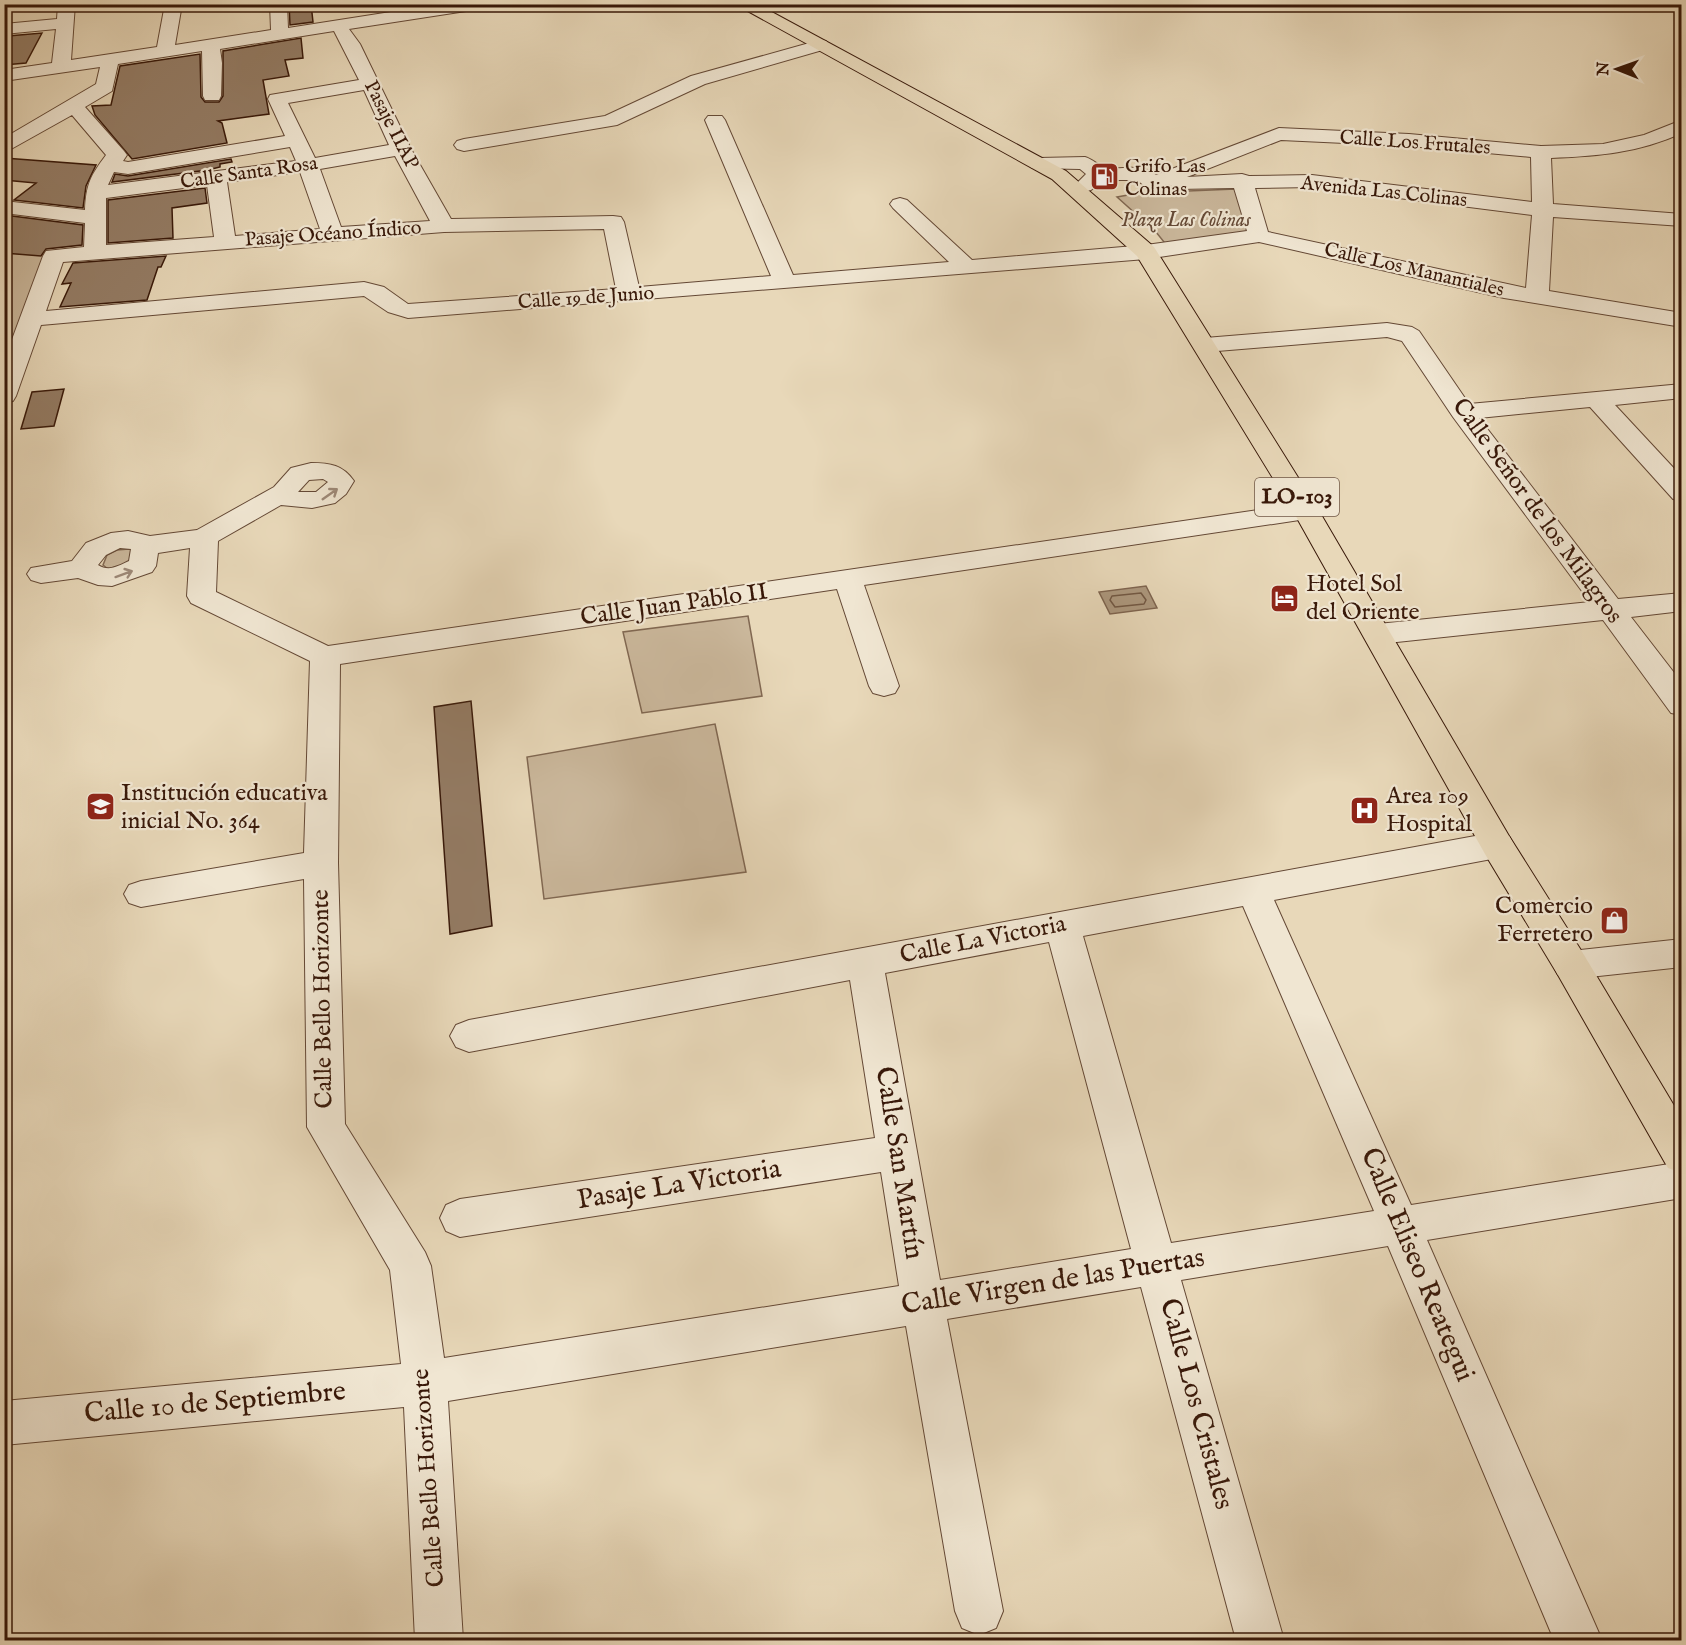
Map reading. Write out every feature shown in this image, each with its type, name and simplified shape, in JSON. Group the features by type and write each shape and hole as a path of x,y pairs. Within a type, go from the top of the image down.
{"main road":[{"name":"LO-103","path":"743,4 1059,175 1146,252 1306,511 1497,845 1571,965 1682,1156"}],"street":[{"path":"62,66 67,4"},
{"path":"165,52 174,4"},
{"path":"278,4 280,35"},
{"path":"212,54 280,35 338,25 383,11 479,4"},
{"path":"4,29 66,23"},
{"name":"Pasaje IIAP","path":"338,25 351,44 401,149 444,226"},
{"path":"329,47 351,44"},
{"path":"464,145 610,121 698,80 820,45"},
{"path":"4,76 165,52 212,54 233,60"},
{"path":"212,54 212,96"},
{"path":"4,147 105,87 110,60"},
{"path":"333,236 308,165 278,99 369,84"},
{"path":"74,106 117,155 100,177 96,193 95,254"},
{"path":"715,120 785,282"},
{"name":"Calle Los Frutales","path":"1153,183 1279,134 1409,140 1541,153 1603,150 1650,140 1682,126"},
{"path":"109,165 128,168 296,140"},
{"name":"Calle Santa Rosa","path":"96,193 308,165 401,149"},
{"path":"1537,296 1543,210 1541,153"},
{"path":"1039,164 1085,163 1099,174 1142,174 1153,183"},
{"path":"1082,195 1099,174"},
{"path":"216,178 225,242"},
{"path":"1242,180 1259,236"},
{"name":"Avenida Las Colinas","path":"1082,195 1153,183 1242,180 1312,181 1543,210 1682,220"},
{"path":"900,204 967,267"},
{"path":"4,207 97,218"},
{"name":"Pasaje Océano Índico","path":"32,319 54,256 444,226 612,222 629,295"},
{"name":"Calle Los Manantiales","path":"1146,252 1259,236 1504,291 1682,320"},
{"name":"Calle 19 de Junio","path":"32,319 364,289 375,291 398,309 408,311 1146,252"},
{"path":"4,396 32,319"},
{"name":"Calle Señor de los Milagros","path":"1205,345 1387,330 1404,332 1411,336 1462,412 1682,705"},
{"path":"1462,412 1680,392"},
{"path":"1596,399 1682,493"},
{"path":"41,574 84,568 85,558 93,550 107,544 129,540 146,545 205,537 284,493"},
{"name":"Calle Juan Pablo II","path":"325,656 1306,511"},
{"path":"205,537 201,596 325,656"},
{"path":"848,579 884,686"},
{"path":"1378,634 1682,602"},
{"name":"Calle Bello Horizonte","path":"325,656 321,863 326,1127 410,1266 425,1383 439,1641"},
{"name":"Calle La Victoria","path":"469,1036 1497,845"},
{"path":"141,894 321,863"},
{"name":"Calle Eliseo Reategui","path":"1253,890 1400,1225 1578,1641"},
{"name":"Calle Los Cristales","path":"1062,926 1260,1641"},
{"path":"1571,965 1682,953"},
{"name":"Calle San Martín","path":"865,962 923,1303 979,1611"},
{"name":"Pasaje La Victoria","path":"460,1218 898,1152"},
{"name":"Calle Virgen de las Puertas","path":"425,1383 1682,1180"},
{"name":"Calle 10 de Septiembre","path":"4,1423 425,1383"}],"green space":[{"name":"Plaza Las Colinas","path":"1236,189 1254,239 1172,252 1156,232 1117,197 1139,193"},
{"path":"5,248 54,256 5,415"},
{"path":"117,550 133,550 135,562 108,569 103,565 107,555"},
{"path":"748,616 762,696 642,713 623,632"},
{"path":"715,724 746,872 544,899 527,757"}],"water":[{"path":"1146,586 1157,608 1110,614 1099,592"}],"building":[{"path":"289,4 311,4 313,22 290,25"},
{"path":"42,33 26,63 4,65 4,51 8,36"},
{"path":"301,38 303,58 285,60 289,76 263,80 269,114 218,121 222,123 227,143 132,159 95,115 92,106 111,105 120,66 200,54 201,97 205,102 219,102 223,96 223,51"},
{"path":"4,158 96,165 86,186 83,208 14,200 36,183 4,180"},
{"path":"231,159 232,162 220,164 220,167 208,170 112,182 115,174 128,176"},
{"path":"205,188 207,203 172,208 173,238 108,243 108,200"},
{"path":"4,215 83,225 82,245 46,249 41,256 4,253"},
{"path":"166,256 161,267 158,267 147,300 60,307 71,283 62,284 73,263"},
{"path":"64,389 54,426 21,429 32,392"},
{"path":"471,701 492,926 450,934 434,707"}],"place":[{"name":"Grifo Las Colinas","path":"1104,177"},
{"name":"Hotel Sol del Oriente","path":"1285,598"},
{"name":"Institución educativa inicial No. 364","path":"100,807"},
{"name":"Area 109 Hospital","path":"1365,810"},
{"name":"Comercio Ferretero","path":"1614,920"}]}
